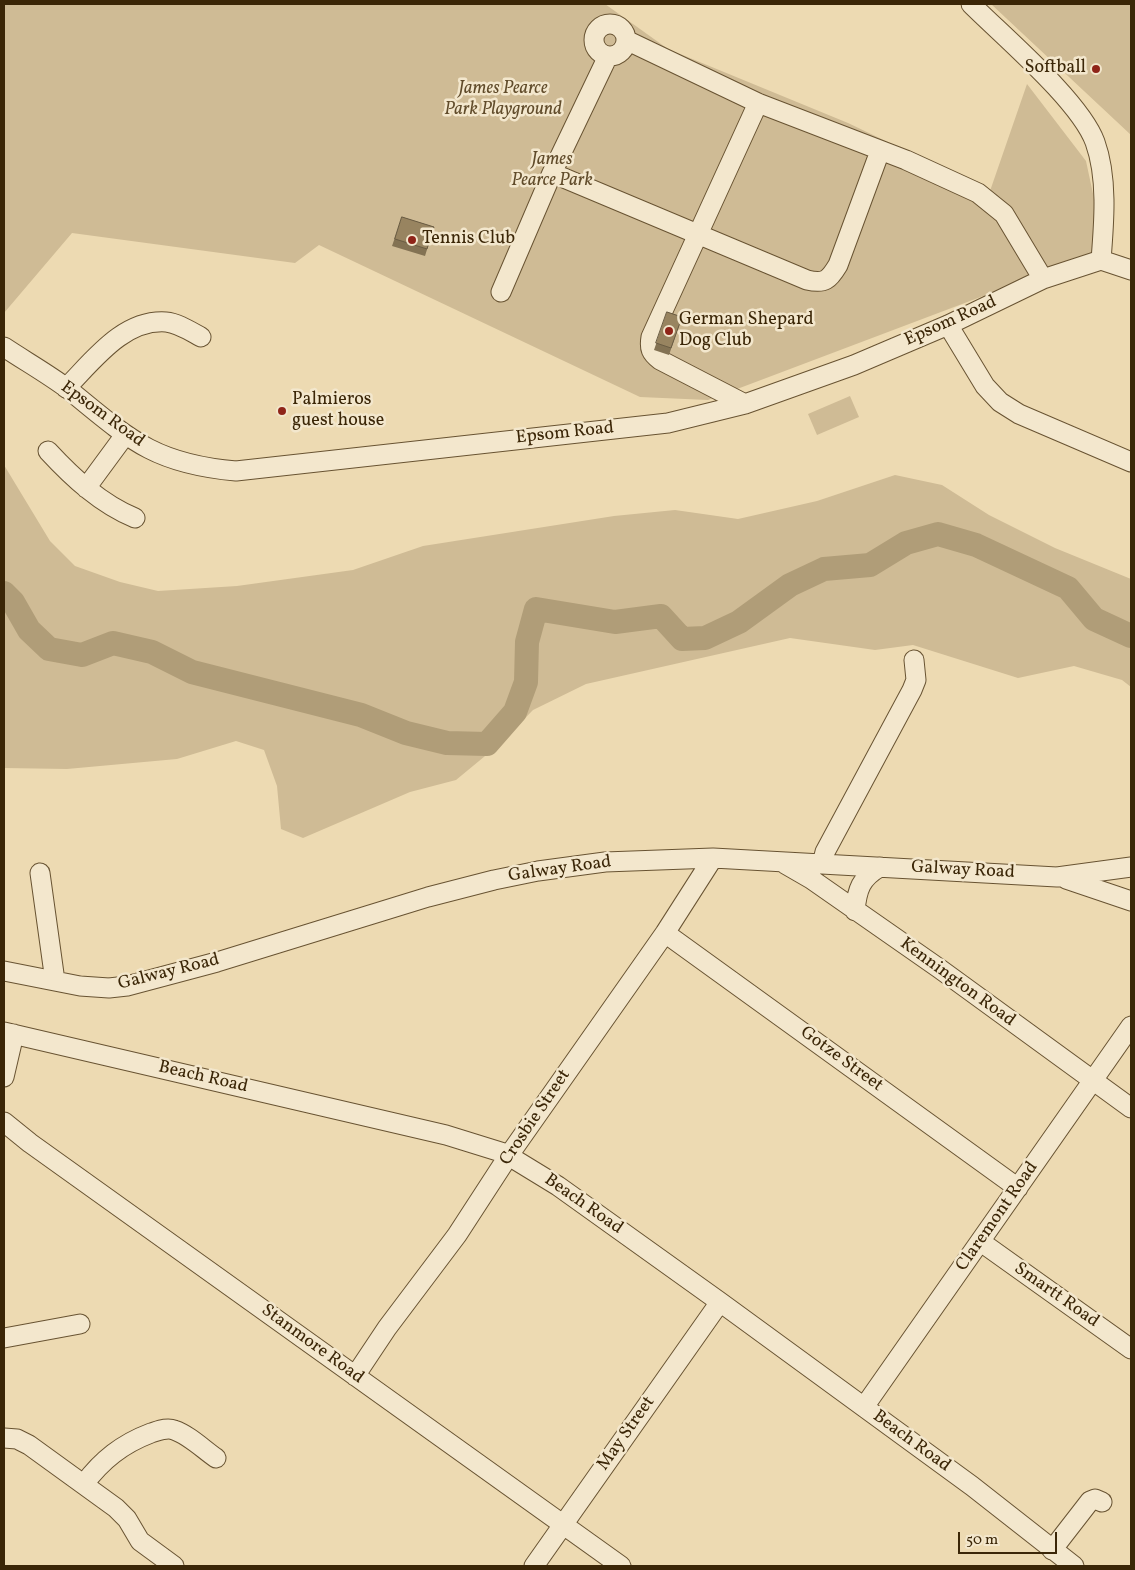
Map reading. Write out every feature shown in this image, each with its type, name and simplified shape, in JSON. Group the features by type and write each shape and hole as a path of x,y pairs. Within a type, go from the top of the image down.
{"street":[{"path":"971,4 1043,75 1083,119 1090,130 1096,143 1102,171 1101,260 1131,270"},
{"path":"614,25 623,30 626,40 621,52 608,56 599,51 594,42 600,28 614,25"},
{"path":"626,40 758,103 958,182 992,203 1004,214 1043,279"},
{"path":"501,292 552,173 608,56"},
{"path":"745,404 660,360 652,354 649,347 651,337 697,232 758,103"},
{"path":"552,173 697,232 807,280 824,282 829,279 838,265 880,151"},
{"name":"Epsom Road","path":"4,347 66,388 125,435 168,459 203,468 236,471 668,423 745,404 854,365 948,325 1043,279 1101,260"},
{"path":"66,388 115,339 139,327 165,322 184,328 201,337"},
{"path":"948,325 985,386 1000,402 1019,414 1131,462"},
{"path":"86,488 125,435"},
{"path":"48,451 86,488 119,511 135,518"},
{"path":"822,864 825,852 912,690 916,680 914,660"},
{"name":"Galway Road","path":"4,971 55,981 109,988 142,982 428,897 516,874 612,862 713,858 1057,877 1131,867"},
{"name":"Crosbie Street","path":"355,1376 387,1328 457,1234 508,1156 665,933 713,858"},
{"name":"Kennington Road","path":"781,862 810,879 1131,1108"},
{"path":"855,911 857,894 862,881 880,867"},
{"path":"40,873 55,981"},
{"path":"1057,877 1131,901"},
{"name":"Gotze Street","path":"665,933 1018,1188"},
{"name":"Claremont Road","path":"864,1407 1131,1026"},
{"path":"4,1077 9,1033"},
{"name":"Beach Road","path":"9,1033 446,1135 480,1144 508,1156 558,1186 720,1302 972,1486 1074,1566"},
{"name":"Stanmore Road","path":"4,1122 38,1149 621,1566"},
{"name":"Smartt Road","path":"981,1242 1131,1350"},
{"name":"May Street","path":"534,1566 720,1302"},
{"path":"4,1338 80,1324"},
{"path":"84,1484 98,1466 115,1451 141,1437 163,1430 169,1429 180,1433 216,1458"},
{"path":"4,1438 18,1438 116,1508 127,1518 140,1541 174,1566"},
{"path":"1052,1550 1090,1501 1095,1499 1102,1502"}],"green space":[{"name":"James Pearce Park","path":"4,4 605,4 668,49 848,123 990,191 1027,84 1086,161 1105,250 708,400 640,397 319,245 295,263 72,233 4,313"},
{"name":"Softball","path":"991,4 1131,4 1131,135"},
{"path":"850,396 859,417 817,435 808,414"},
{"path":"4,465 50,541 75,566 120,582 158,591 237,586 353,570 423,546 614,516 675,510 738,519 817,501 895,475 942,485 989,515 1055,548 1131,579 1131,687 1122,680 1074,666 1018,678 913,645 875,650 790,638 586,684 533,710 502,742 456,780 410,792 303,838 281,829 277,786 264,750 236,741 177,759 67,769 4,768"}],"building":[{"name":"Tennis Club","path":"402,217 434,227 427,249 395,239"},
{"name":"German Shepard Dog Club","path":"667,312 682,317 671,348 656,343"}],"waterway":[{"path":"4,593 13,602 29,630 49,649 82,655 113,643 152,652 192,672 361,715 406,733 447,743 487,744 515,712 526,682 527,642 536,609 615,622 661,616 682,639 705,638 739,622 790,585 824,569 870,565 906,543 938,534 976,545 1068,588 1094,619 1131,636"}],"place":[{"name":"Softball","path":"1096,69"},
{"name":"Tennis Club","path":"412,240"},
{"name":"German Shepard Dog Club","path":"669,331"},
{"name":"Palmieros guest house","path":"282,411"}],"park label":[{"name":"James Pearce Park Playground","path":"503,100"}]}
